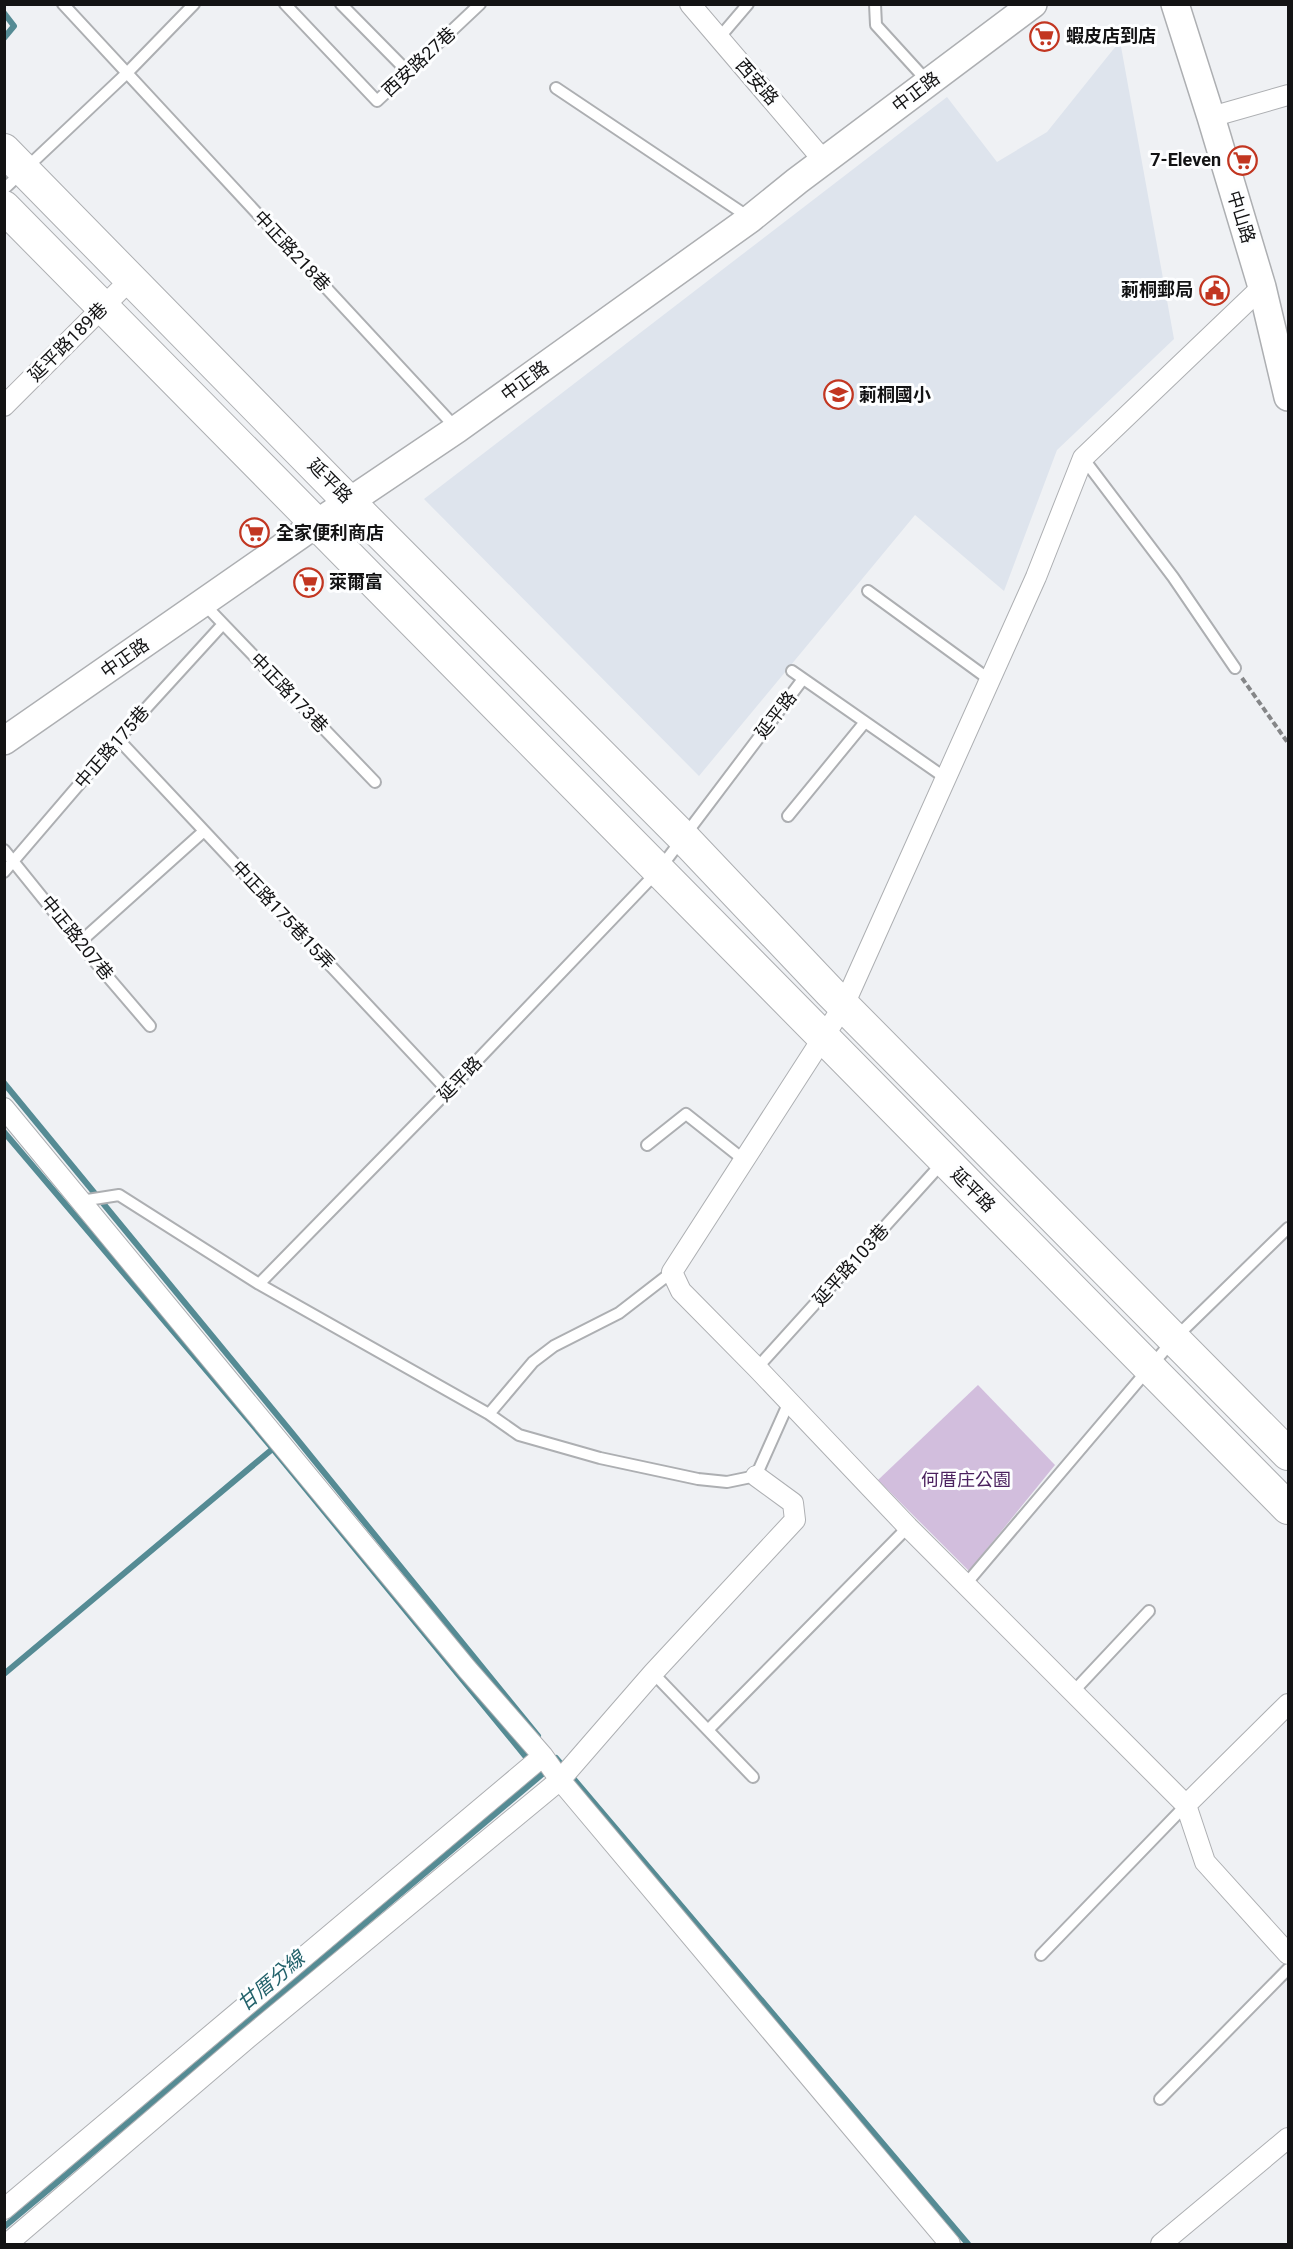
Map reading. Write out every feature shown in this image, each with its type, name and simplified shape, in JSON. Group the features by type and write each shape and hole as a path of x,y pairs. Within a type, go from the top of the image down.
{"main road":[{"name":"延平路","path":"11,170 131,279 682,836 844,1005 1288,1454"},
{"name":"延平路","path":"4,207 658,871 825,1036 945,1161 1288,1508"}],"street":[{"name":"西安路","path":"690,4 824,161"},
{"name":"中正路","path":"4,741 457,429 750,219 1033,4"},
{"name":"中山路","path":"1175,4 1262,286 1287,387"},
{"path":"1211,117 1288,95"},
{"name":"延平路189巷","path":"8,396 131,279"},
{"path":"1262,286 1083,458 1036,577 844,1005 672,1272 681,1291 908,1527 1186,1805 1204,1862 1288,1954"},
{"path":"7,1116 81,1201 460,1660 543,1756 560,1780 950,2244"},
{"path":"7,2244 248,2038 560,1780 653,1672 795,1520 793,1503 756,1476"},
{"path":"1186,1805 1288,1704"},
{"path":"4,2209 543,1756"},
{"path":"1161,2244 1288,2138"}],"lane":[{"path":"63,4 127,73"},
{"path":"11,170 127,73 194,4"},
{"name":"西安路27巷","path":"285,4 377,101 480,4"},
{"path":"341,4 409,73"},
{"path":"719,38 748,4"},
{"path":"875,4 876,25 928,83"},
{"name":"中正路218巷","path":"127,73 457,429"},
{"path":"556,88 750,219"},
{"path":"1083,458 1173,577 1235,668"},
{"path":"868,591 990,680"},
{"name":"中正路173巷","path":"204,604 375,782"},
{"name":"中正路175巷","path":"4,872 118,739 223,624"},
{"path":"792,671 946,779"},
{"name":"延平路","path":"259,1284 448,1091 658,871 682,836 803,680"},
{"path":"788,816 865,722"},
{"name":"中正路175巷15弄","path":"118,739 448,1091"},
{"path":"79,943 204,831"},
{"name":"中正路207巷","path":"4,850 150,1026"},
{"path":"647,1146 686,1114 744,1160"},
{"name":"延平路103巷","path":"757,1368 945,1161"},
{"path":"81,1201 119,1195 259,1284 489,1414 519,1435 600,1458 698,1479 727,1482 756,1476 789,1402"},
{"path":"965,1585 1174,1339 1288,1228"},
{"path":"489,1414 532,1362 554,1347 619,1313 672,1272"},
{"path":"708,1730 908,1527"},
{"path":"1072,1692 1149,1611"},
{"path":"653,1672 753,1777"},
{"path":"1041,1955 1186,1805"},
{"path":"1160,2099 1288,1969"}],"path":[{"path":"1235,668 1288,743"}],"shaded area":[{"name":"莿桐國小","path":"1120,41 1174,339 1057,450 1004,591 915,515 699,776 424,499 947,97 997,162 1047,132"}],"green space":[{"name":"何厝庄公園","path":"978,1385 1055,1465 969,1571 878,1480"}],"waterway":[{"path":"4,13 14,26 4,38"},
{"path":"4,1083 538,1736"},
{"path":"4,1132 273,1449 526,1757 543,1773"},
{"path":"4,1674 276,1446"},
{"path":"556,1758 968,2244"},
{"name":"甘厝分線","path":"4,2227 546,1771"}],"place":[{"name":"蝦皮店到店","path":"1045,36"},
{"name":"7-Eleven","path":"1242,160"},
{"name":"莿桐郵局","path":"1214,290"},
{"name":"莿桐國小","path":"838,395"},
{"name":"全家便利商店","path":"255,533"},
{"name":"萊爾富","path":"308,582"}]}
